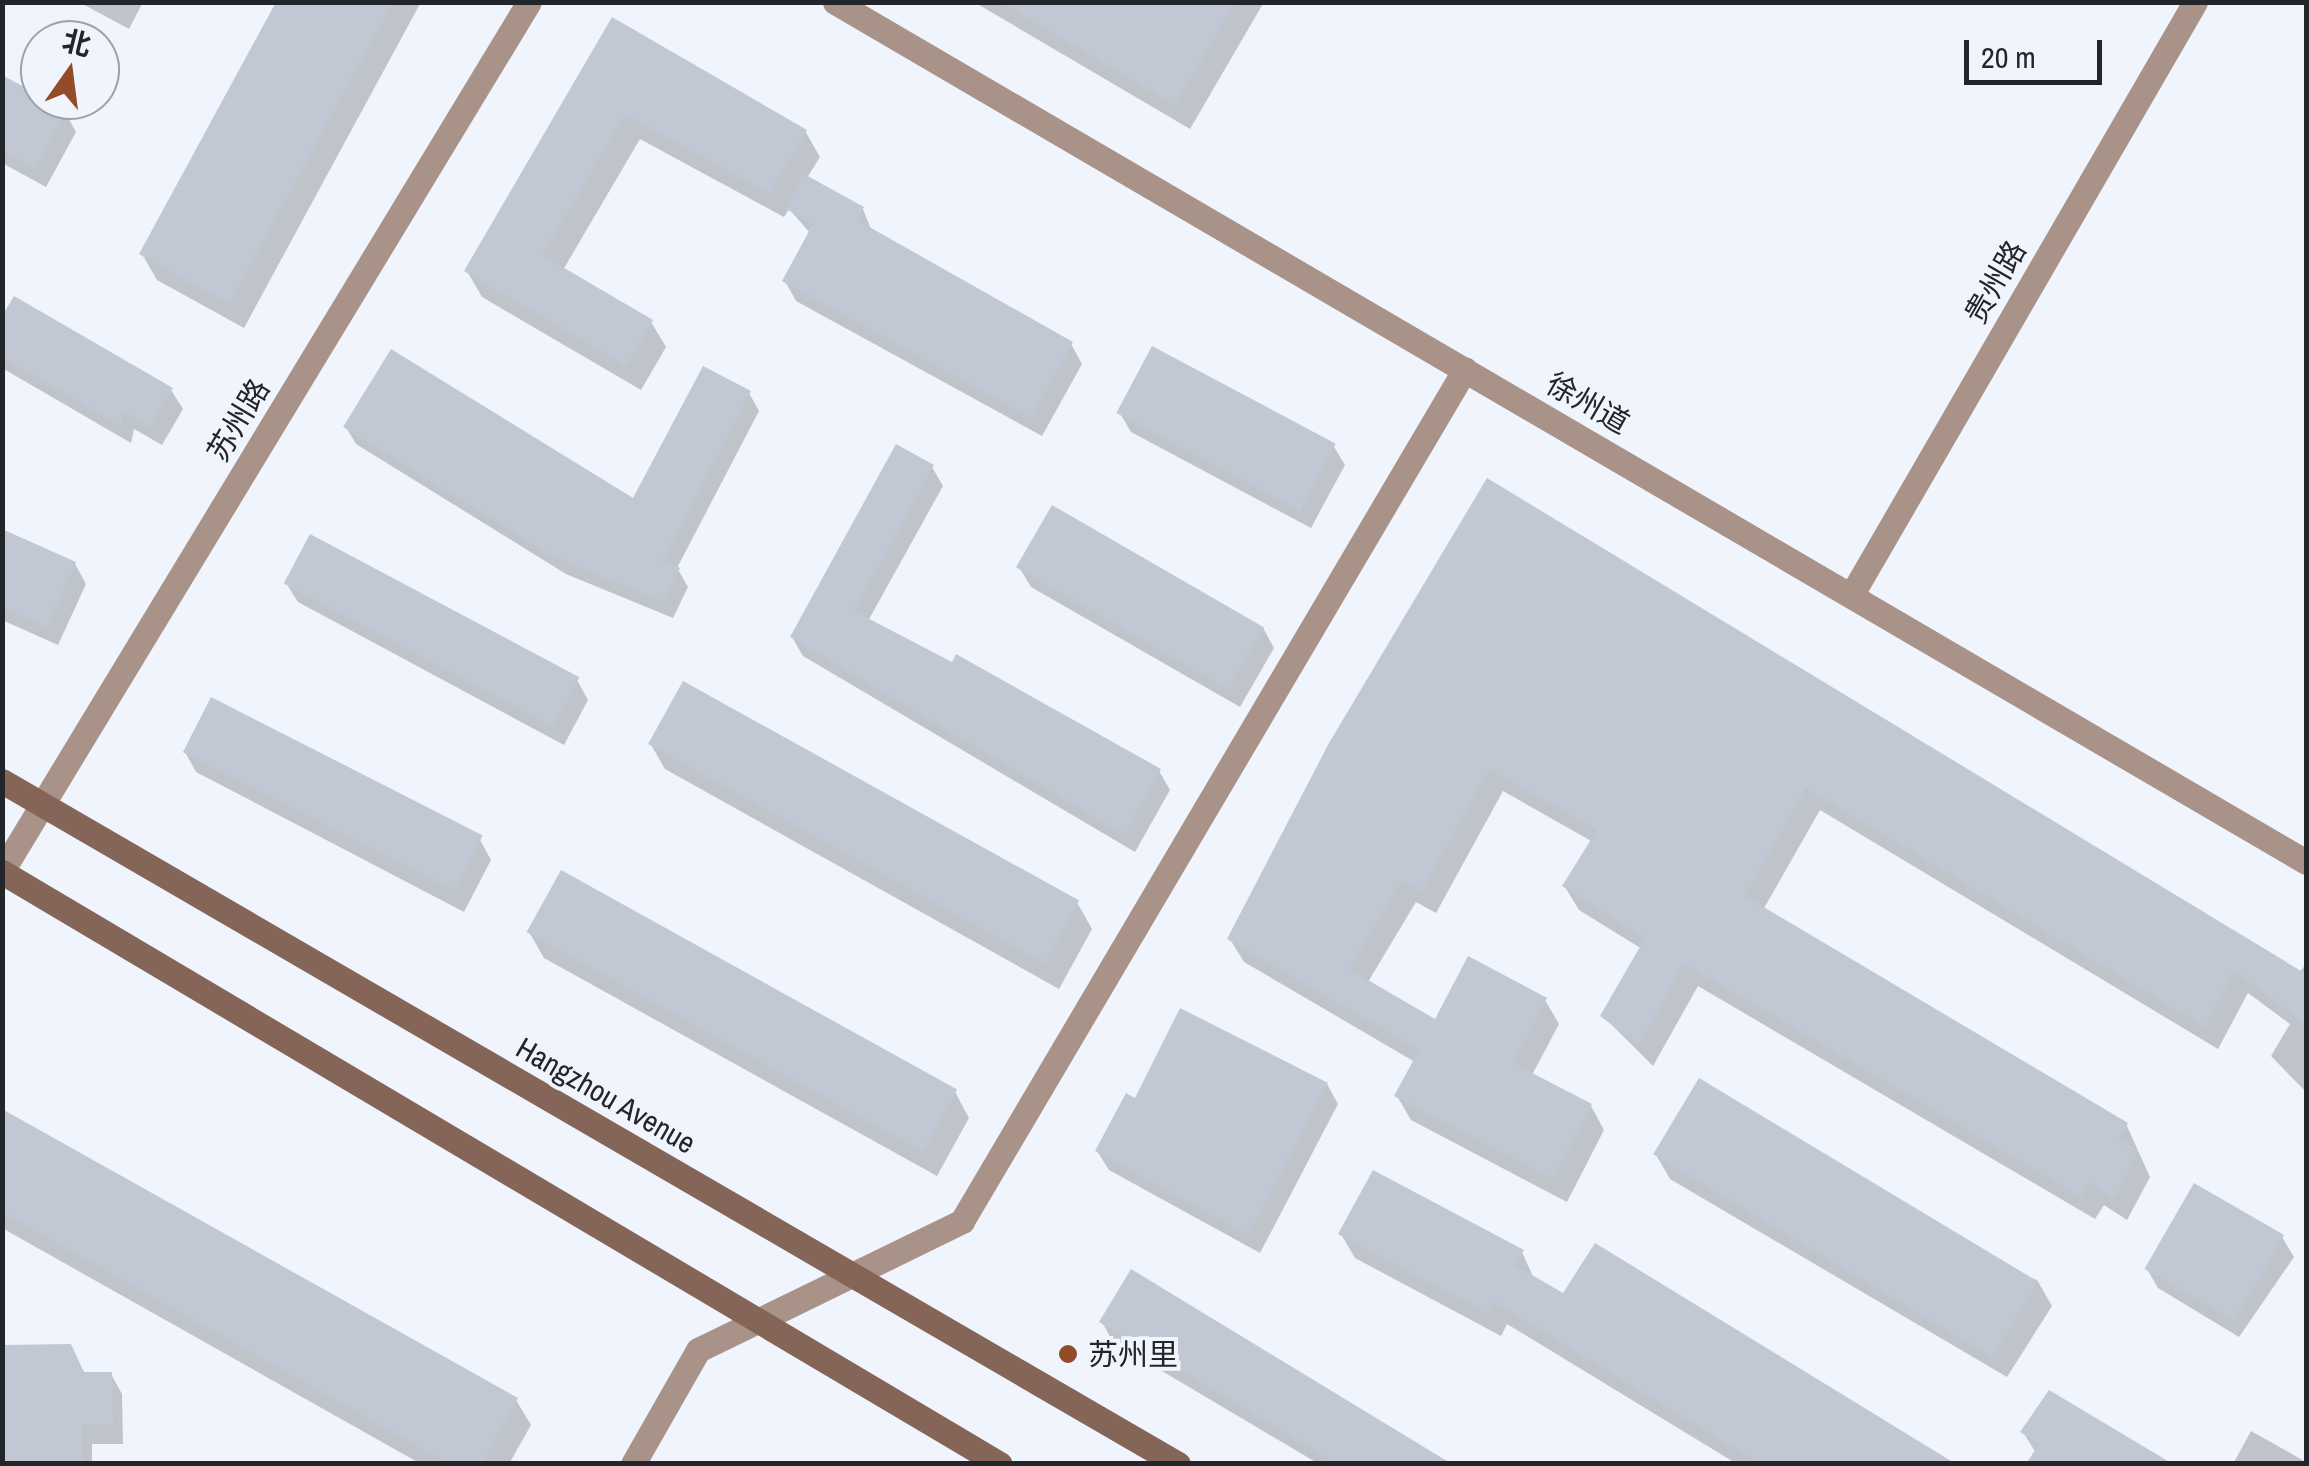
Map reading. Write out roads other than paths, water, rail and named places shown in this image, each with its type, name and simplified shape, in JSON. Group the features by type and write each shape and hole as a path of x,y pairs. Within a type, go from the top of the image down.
{"main road":[{"name":"Hangzhou Avenue","path":"2,781 1178,1464"},
{"path":"2,872 758,1324 1000,1464"}],"street":[{"name":"苏州路","path":"2,872 529,2"},
{"name":"徐州道","path":"836,2 2306,862"},
{"name":"贵州路","path":"1852,594 2195,2"},
{"path":"633,1464 698,1350 962,1222 1465,369"}],"place":[{"name":"苏州里","path":"1068,1354"}]}
